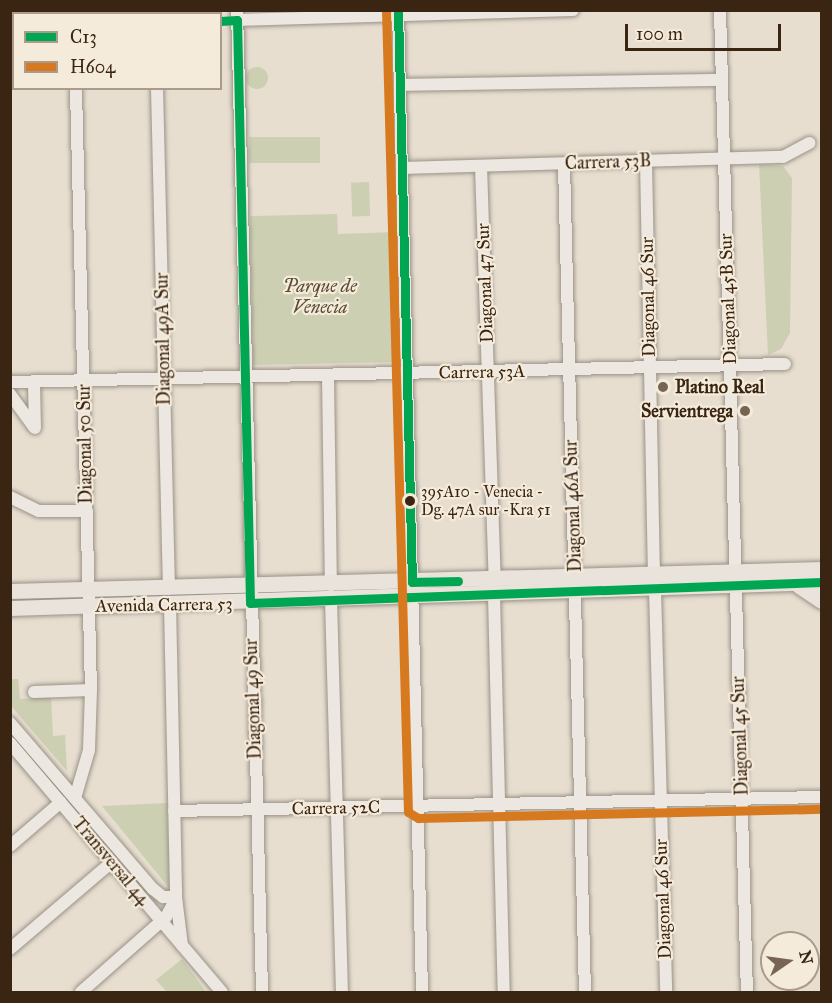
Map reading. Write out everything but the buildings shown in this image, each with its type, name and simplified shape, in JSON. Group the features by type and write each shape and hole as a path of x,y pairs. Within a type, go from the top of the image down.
{"highway":[{"path":"800,585 822,600"}],"main road":[{"name":"Avenida Carrera 53","path":"735,581 822,569"},
{"name":"Avenida Carrera 53","path":"10,608 89,606 170,597 735,581 800,585 822,582"},
{"name":"Avenida Carrera 53","path":"10,591 89,590 170,597"}],"street":[{"path":"237,15 573,10"},
{"name":"Diagonal 45B Sur","path":"720,10 735,581"},
{"path":"398,14 422,993"},
{"name":"Diagonal 49 Sur","path":"237,15 247,378 250,595 262,993"},
{"path":"400,85 722,80"},
{"name":"Diagonal 50 Sur","path":"75,798 89,750 91,690 76,90"},
{"name":"Diagonal 49A Sur","path":"157,90 176,897 182,946"},
{"name":"Carrera 53B","path":"402,168 788,156 809,143"},
{"name":"Diagonal 46 Sur","path":"646,161 654,583 666,993"},
{"name":"Diagonal 46A Sur","path":"564,164 585,993"},
{"name":"Diagonal 47 Sur","path":"481,166 495,587 504,993"},
{"name":"Carrera 53A","path":"10,382 785,364"},
{"path":"328,376 331,592 342,993"},
{"path":"10,394 34,428 34,382"},
{"path":"10,496 39,511 87,511"},
{"name":"Diagonal 45 Sur","path":"735,581 747,993"},
{"path":"33,692 91,690"},
{"name":"Transversal 44","path":"10,723 153,889 162,897 176,897"},
{"name":"Transversal 44","path":"10,743 222,993"},
{"name":"Carrera 52C","path":"174,811 822,797"},
{"path":"10,846 61,802"},
{"path":"10,949 112,862"},
{"path":"81,993 162,921 176,897"}],"green space":[{"path":"253,67 261,67 268,74 268,82 261,89 253,89 246,82 246,74"},
{"path":"249,137 320,137 320,163 249,163"},
{"path":"759,164 783,166 792,178 790,333 781,349 768,355"},
{"path":"369,182 370,216 352,217 351,183"},
{"name":"Parque de Venecia","path":"337,214 338,234 397,232 401,362 253,365 250,216"},
{"path":"10,679 18,679 20,699 51,697 53,736 65,735 67,771 11,706"},
{"path":"167,803 170,889 102,806"},
{"path":"182,959 206,992 167,992 156,980"}],"transit line":[{"name":"H604","path":"386,10 408,812 418,818 822,809"},
{"name":"C13","path":"398,10 412,582 458,581"},
{"name":"C13","path":"222,21 237,20 250,603 822,582"}],"place":[{"name":"Platino Real","path":"663,387"},
{"name":"Servientrega","path":"745,411"},
{"name":"395A10 - Venecia - Dg. 47A sur -Kra 51","path":"410,501"}]}
